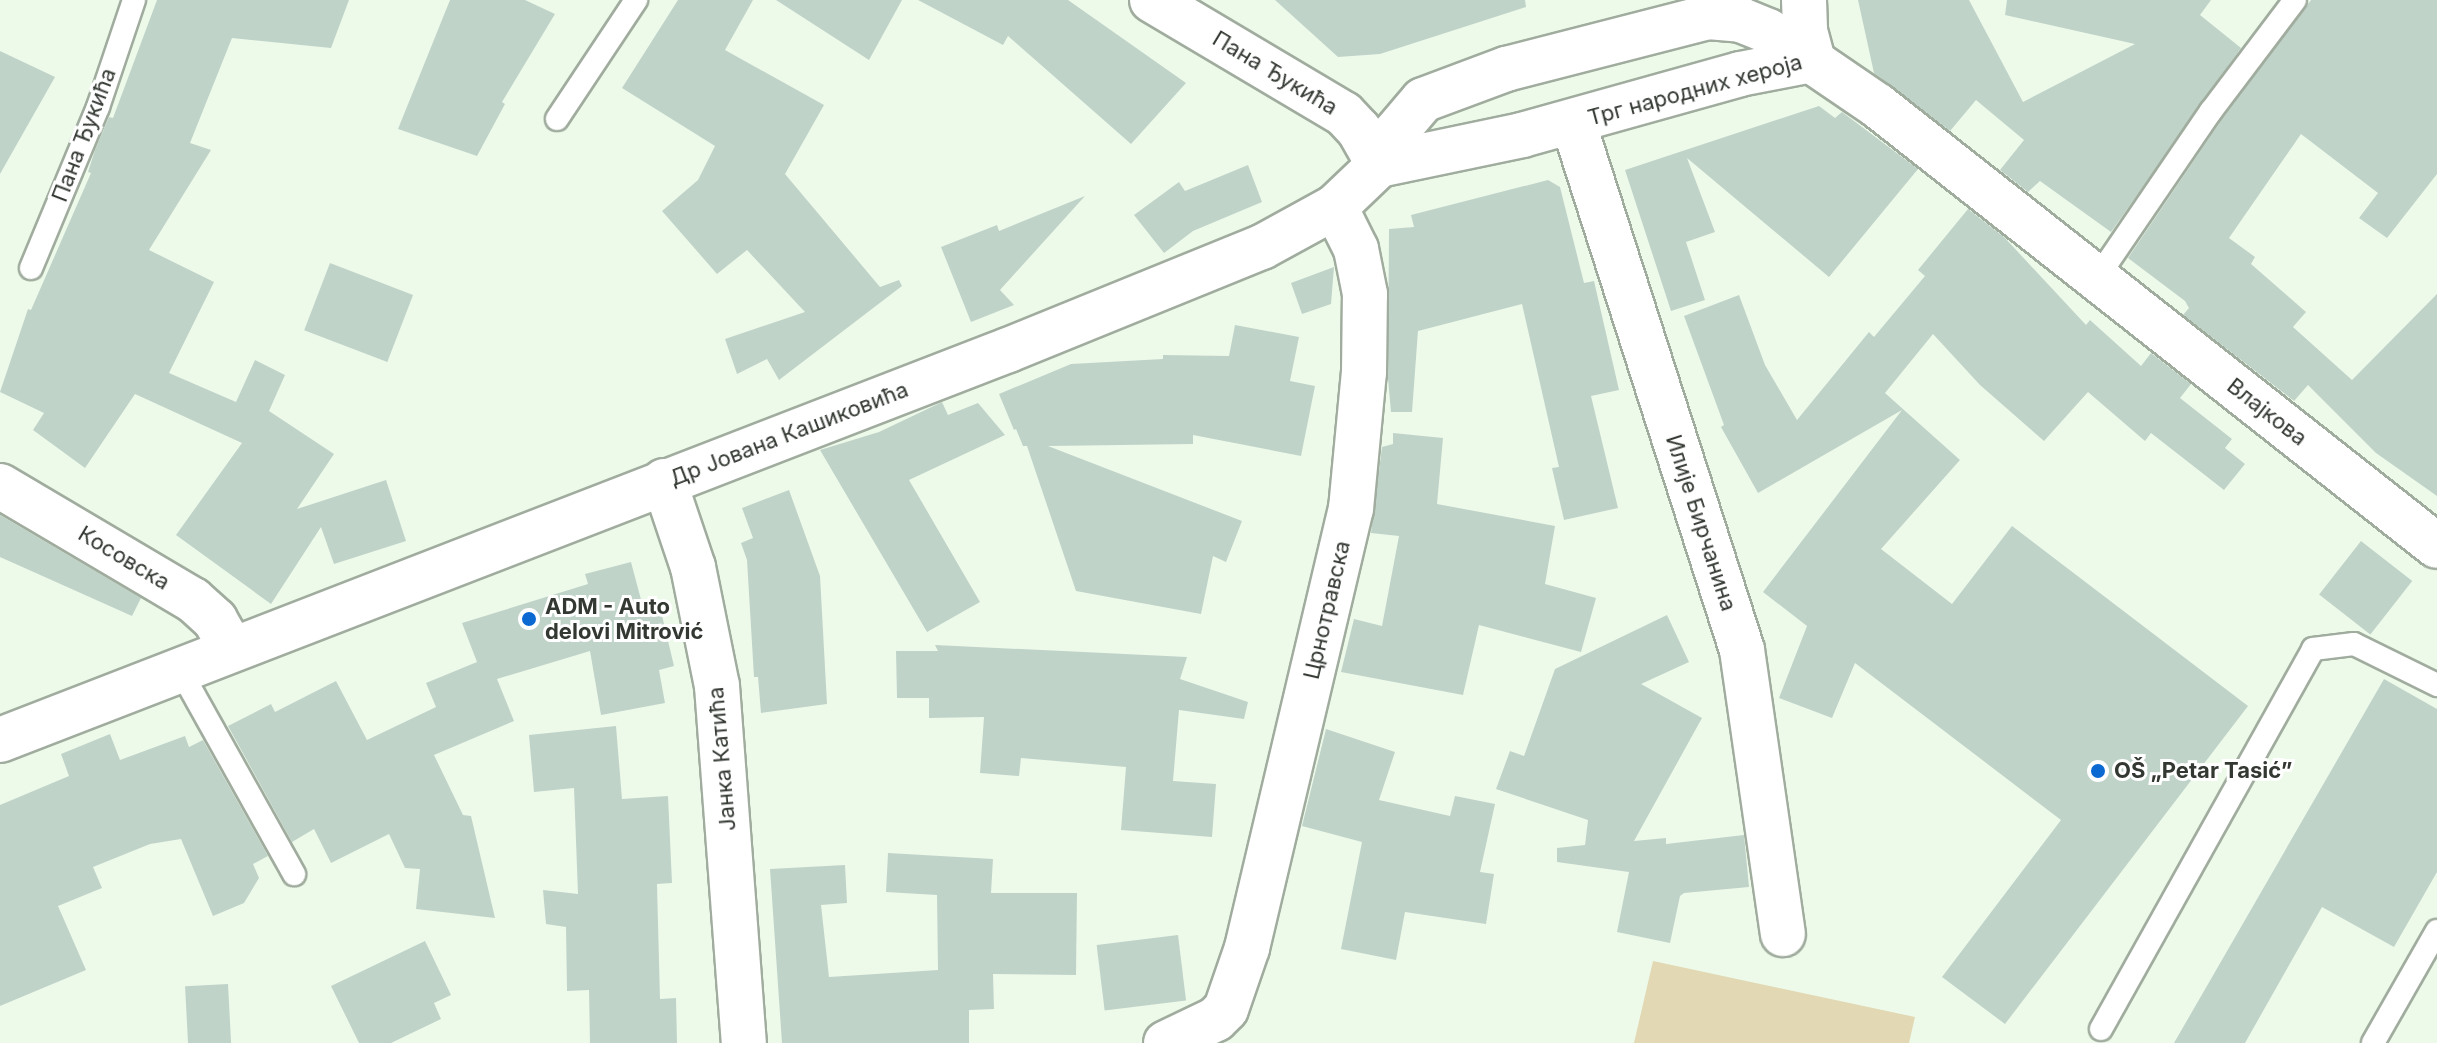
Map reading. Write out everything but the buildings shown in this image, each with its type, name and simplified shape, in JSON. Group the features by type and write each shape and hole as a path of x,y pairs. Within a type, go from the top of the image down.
{"street":[{"name":"Пана Ђукића","path":"1152,0 1344,114 1379,165"},
{"path":"1804,0 1805,31 1813,60"},
{"name":"Трг народних хероја","path":"1379,165 1395,133 1423,100 1506,69 1608,40 1752,10 1768,31 1813,60"},
{"name":"Трг народних хероја","path":"1379,165 1573,122 1740,74 1813,60"},
{"name":"Влајкова","path":"1813,60 2097,278 2437,546"},
{"name":"Илије Бирчанина","path":"1573,122 1742,650 1783,934"},
{"name":"Др Јована Кашиковића","path":"0,740 1008,350 1262,247 1335,207 1379,165"},
{"name":"Црнотравска","path":"1166,1043 1216,1019 1226,1009 1247,948 1351,509 1364,372 1365,294 1356,249 1335,207"},
{"name":"Јанка Катића","path":"664,481 693,567 717,686 744,1043"},
{"name":"Косовска","path":"0,486 193,600 215,620 232,649"}],"lane":[{"name":"Пана Ђукића","path":"31,268 98,107 134,0"},
{"path":"557,119 636,0"},
{"path":"2097,278 2211,111 2295,0"},
{"path":"2101,1029 2290,684 2313,649 2354,644 2437,685"},
{"path":"180,670 294,874"},
{"path":"2373,1043 2437,931"}],"shaded area":[{"path":"1653,961 1915,1017 1909,1043 1634,1043"}],"place":[{"name":"ADM - Auto delovi Mitrović","path":"529,619"},
{"name":"OŠ „Petar Tasić”","path":"2098,771"}]}
